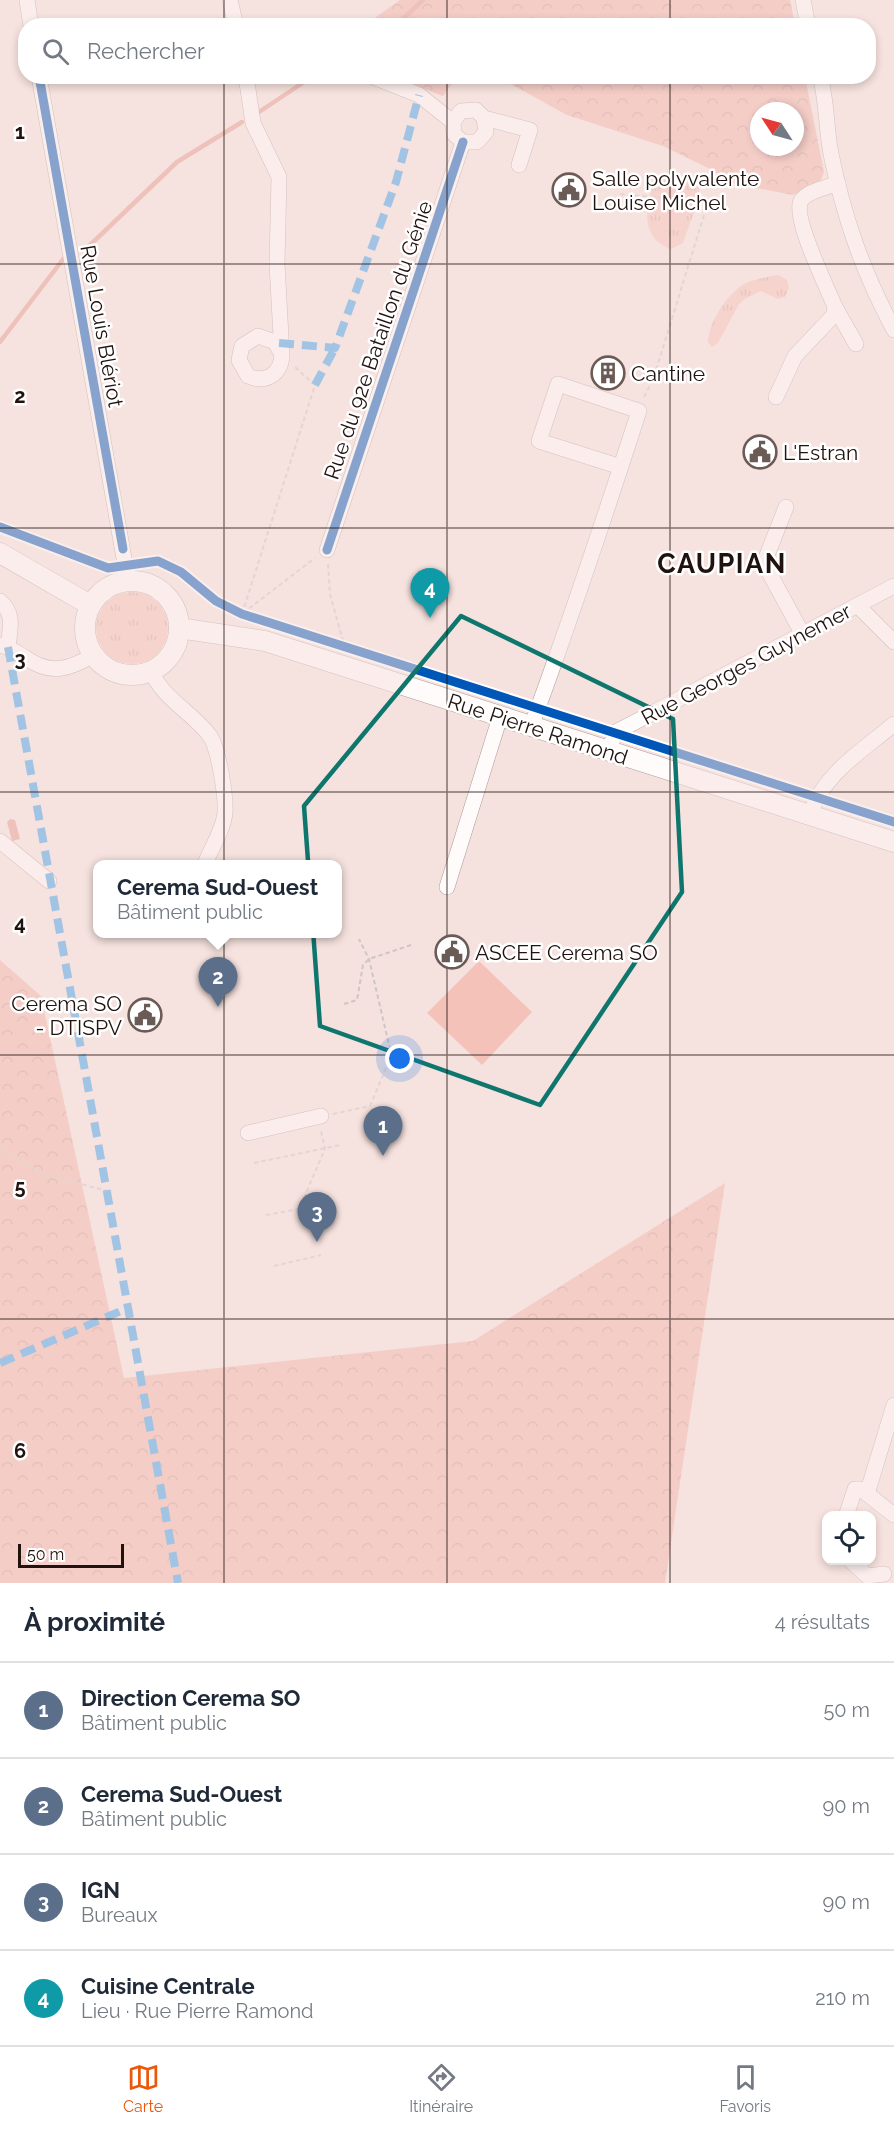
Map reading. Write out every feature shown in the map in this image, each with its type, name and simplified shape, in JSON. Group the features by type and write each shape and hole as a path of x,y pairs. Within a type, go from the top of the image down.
{"main road":[{"path":"0,553 90,605"},
{"path":"128,581 144,582 158,588 177,612 179,628 172,654 151,671 135,675 119,674 105,667 93,655 85,631 90,605 107,589 128,581"},
{"name":"Rue Pierre Ramond","path":"179,628 265,642 894,842"}],"street":[{"path":"27,0 30,18"},
{"path":"230,0 234,18"},
{"path":"803,0 806,18"},
{"name":"Rue Louis Blériot","path":"40,84 128,581"},
{"path":"247,84 253,123 279,177 277,264 282,355"},
{"path":"391,84 419,95 453,122"},
{"path":"821,84 838,183 850,232 877,298 894,330"},
{"path":"476,110 484,118 487,127 483,136 472,143 463,142 454,134 453,122 461,111 476,110"},
{"path":"484,118 530,130 519,165"},
{"name":"Rue du 92e Bataillon du Génie","path":"327,550 463,142"},
{"path":"838,183 802,198 799,204 807,237 835,307 856,344"},
{"path":"776,397 795,356 807,340 834,315 835,307"},
{"path":"531,727 621,467 639,411 558,384 539,441 621,467"},
{"path":"786,507 764,563 803,635"},
{"name":"Rue Georges Guynemer","path":"608,751 616,732 894,586"},
{"path":"0,601 9,609 11,620 4,646 39,667 55,670 73,667 93,655"},
{"path":"858,606 894,642"},
{"path":"151,671 169,698 210,737 217,758 225,813 217,840 207,860"},
{"path":"447,887 500,717"},
{"path":"810,815 815,799 828,779 894,724"},
{"path":"0,841 48,881"},
{"path":"248,1134 319,1117"},
{"path":"867,1494 894,1405"},
{"path":"847,1511 855,1489 861,1489 894,1515"},
{"path":"855,1565 867,1576 882,1579 894,1562"}],"path":[{"path":"620,194 726,204"},
{"path":"639,411 653,380 708,202"},
{"path":"282,355 315,385 242,614 327,550"},
{"path":"327,550 330,594 345,648"},
{"path":"299,1209 325,1149 319,1117 370,1106 386,1068 390,1049 369,959 359,939"},
{"path":"344,1004 357,1000 363,965 369,959 414,944"},
{"path":"254,1163 340,1145"},
{"path":"0,1150 45,1175 108,1191"},
{"path":"266,1215 299,1209 318,1223"},
{"path":"274,1266 321,1256"}],"highlighted area":[{"path":"461,616 673,719 682,892 540,1105 320,1026 304,806"}],"green space":[{"path":"400,0 790,0 794,18 375,18"},
{"path":"411,84 452,84 443,96"},
{"path":"511,84 806,84 824,172 821,180 793,195 731,183 712,170 663,146 567,115"},
{"path":"674,175 700,177 699,198 683,243 671,249 654,238 650,231 647,213 653,185"},
{"path":"778,275 787,280 789,288 785,297 778,299 761,291 745,299 739,304 718,343 712,347 708,342 715,317 732,294 746,283"},
{"path":"132,592 152,598 162,608 168,628 162,648 152,658 132,664 112,658 102,648 96,628 102,608 112,598"},
{"path":"0,960 41,996 124,1378 473,1341 725,1183 665,1583 0,1583"},
{"path":"479,961 532,1012 482,1065 427,1013"}],"shaded area":[{"path":"10,819 15,820 20,839 12,841 7,822"}],"waterway":[{"path":"403,18 423,0"},
{"path":"256,114 301,84"},
{"path":"88,247 177,162 242,122"},
{"path":"0,342 64,258"}],"marked path":[{"path":"279,343 335,348 396,182 419,95"},
{"path":"315,385 335,348"},
{"path":"8,647 178,1583"},
{"path":"0,1363 130,1307"}],"cycle path":[{"path":"40,84 123,549"},
{"path":"327,550 463,142"},
{"path":"0,527 108,568 158,561 181,572 216,601 242,614 894,822"}],"place":[{"name":"Salle polyvalente Louise Michel","path":"569,190"},
{"name":"Cantine","path":"608,373"},
{"name":"L'Estran","path":"760,452"},
{"name":"Cuisine Centrale","path":"430,618"},
{"name":"ASCEE Cerema SO","path":"452,952"},
{"name":"Cerema Sud-Ouest","path":"218,1007"},
{"name":"Cerema SO - DTISPV","path":"145,1015"},
{"name":"Direction Cerema SO","path":"383,1156"},
{"name":"IGN","path":"317,1242"}],"district":[{"name":"CAUPIAN","path":"722,563"}]}
